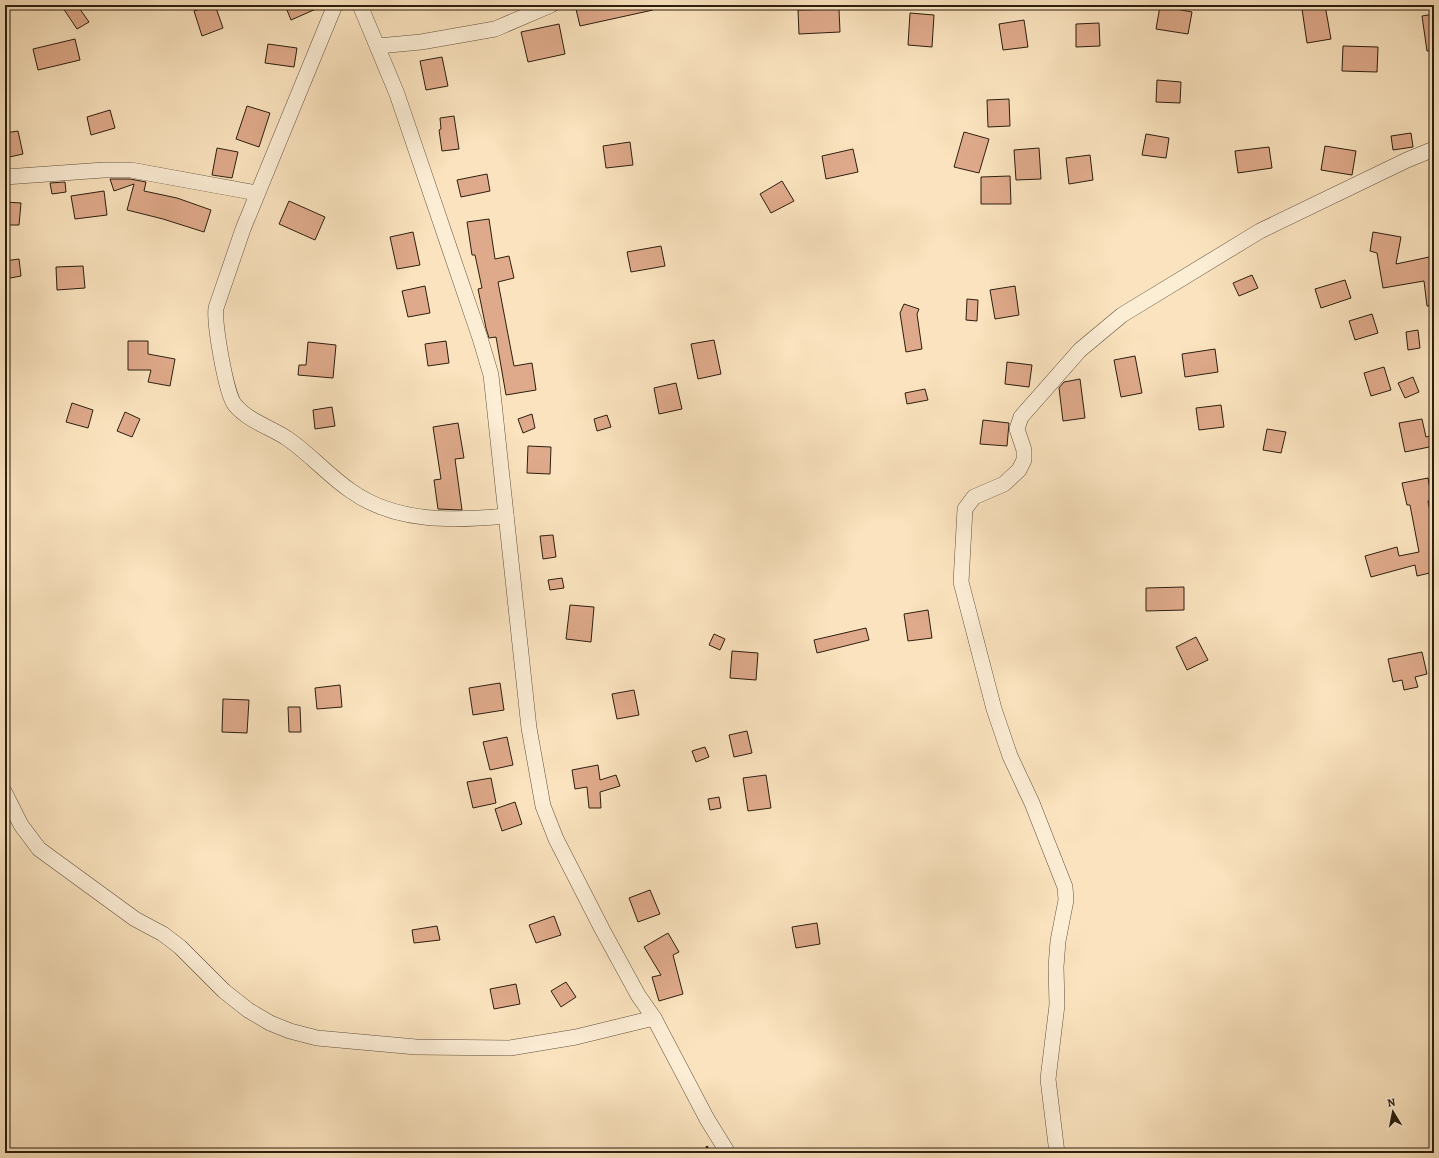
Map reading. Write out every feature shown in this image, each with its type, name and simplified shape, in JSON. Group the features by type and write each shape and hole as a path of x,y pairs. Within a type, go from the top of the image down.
{"street":[{"path":"334,5 243,229 215,312 224,369 231,398 235,406 243,413 288,439 350,490 371,503 396,511 438,520 506,516"},
{"path":"360,5 378,46 405,116 480,338 491,375 529,728 543,806 556,839 602,929 638,995 654,1018 707,1119 728,1153"},
{"path":"378,46 422,42 495,29 551,5"},
{"path":"1057,1153 1048,1079 1057,1005 1056,967 1058,941 1066,900 1065,888 1032,803 1010,756 994,709 981,661 961,582 965,509 974,497 1004,484 1019,470 1024,460 1024,450 1017,429 1021,417 1080,350 1122,315 1260,231 1407,160 1434,149"},
{"path":"5,177 104,170 131,170 257,193"},
{"path":"5,793 21,825 39,849 135,919 163,934 180,947 224,991 248,1010 270,1024 290,1031 317,1038 416,1047 510,1048 570,1039 654,1018"}],"building":[{"path":"61,5 77,5 89,22 77,29"},
{"path":"215,5 223,28 202,36 194,11"},
{"path":"285,5 325,5 291,20"},
{"path":"575,5 653,5 653,10 580,26"},
{"path":"1325,5 1331,39 1307,43 1302,9"},
{"path":"1160,6 1192,12 1188,34 1156,29"},
{"path":"839,9 840,32 799,34 798,10"},
{"path":"910,13 934,15 932,47 908,45"},
{"path":"1434,14 1434,51 1427,51 1422,16"},
{"path":"1024,20 1028,47 1003,50 999,24"},
{"path":"1099,23 1100,46 1076,47 1076,24"},
{"path":"559,24 565,54 528,62 521,32"},
{"path":"75,39 80,60 38,70 33,49"},
{"path":"268,44 297,48 294,67 265,63"},
{"path":"1343,46 1378,47 1377,72 1342,71"},
{"path":"442,57 448,86 426,90 420,61"},
{"path":"1157,80 1181,82 1180,103 1156,102"},
{"path":"1009,99 1010,126 988,127 987,100"},
{"path":"247,106 270,113 259,147 236,139"},
{"path":"110,110 115,128 91,135 87,117"},
{"path":"454,116 459,149 442,151 439,130 441,129 440,118"},
{"path":"18,131 23,154 5,158 5,133"},
{"path":"964,132 989,139 979,173 954,167"},
{"path":"1411,133 1413,147 1393,150 1391,136"},
{"path":"1146,134 1169,138 1166,158 1142,155"},
{"path":"630,142 633,165 606,168 603,146"},
{"path":"1325,146 1356,151 1352,175 1321,170"},
{"path":"1269,147 1272,168 1238,173 1235,151"},
{"path":"217,148 238,152 232,178 212,175"},
{"path":"1039,148 1041,179 1016,180 1014,150"},
{"path":"853,149 858,172 826,179 822,156"},
{"path":"1090,155 1093,180 1069,184 1066,158"},
{"path":"487,174 490,191 461,197 457,180"},
{"path":"1010,176 1011,204 981,204 981,177"},
{"path":"110,179 130,179 146,182 144,191 177,198 211,210 204,232 163,219 127,210 134,184 114,191"},
{"path":"782,181 794,201 771,213 760,194"},
{"path":"65,182 66,192 52,194 50,183"},
{"path":"104,191 107,215 75,219 71,196"},
{"path":"289,201 325,217 315,240 279,224"},
{"path":"5,202 21,203 19,225 5,225"},
{"path":"489,219 495,259 509,256 514,278 498,282 514,366 532,363 536,390 506,395 496,337 489,338 486,328 478,289 482,288 475,255 472,255 467,222"},
{"path":"413,232 420,265 397,269 390,237"},
{"path":"1373,232 1401,237 1396,264 1434,256 1434,306 1427,306 1424,281 1383,288 1377,253 1370,251"},
{"path":"661,246 665,266 631,272 627,252"},
{"path":"19,259 21,276 5,279 5,261"},
{"path":"83,266 85,288 57,290 56,267"},
{"path":"1252,275 1258,288 1239,296 1233,283"},
{"path":"1345,280 1351,298 1321,308 1315,289"},
{"path":"425,286 430,313 408,317 402,291"},
{"path":"1015,286 1019,315 995,319 990,290"},
{"path":"967,299 978,300 977,321 966,320"},
{"path":"904,304 919,309 917,314 922,349 906,352 900,313"},
{"path":"1372,314 1378,333 1355,340 1349,321"},
{"path":"1418,330 1420,348 1408,350 1406,332"},
{"path":"714,340 721,374 698,379 691,344"},
{"path":"128,341 148,341 148,354 175,359 170,386 148,382 151,370 128,370"},
{"path":"446,341 449,363 428,366 425,344"},
{"path":"308,342 336,345 333,378 298,375 299,365 306,365"},
{"path":"1215,349 1218,372 1185,377 1182,354"},
{"path":"1135,356 1142,393 1121,397 1114,360"},
{"path":"1007,362 1032,365 1029,387 1005,384"},
{"path":"1384,367 1391,390 1371,396 1364,373"},
{"path":"1413,377 1419,392 1405,398 1398,383"},
{"path":"1080,379 1085,418 1063,421 1059,388 1064,382"},
{"path":"676,383 682,409 659,414 654,388"},
{"path":"925,389 928,400 907,404 905,393"},
{"path":"72,403 93,410 88,428 66,422"},
{"path":"1221,405 1224,427 1199,430 1196,408"},
{"path":"332,407 335,426 315,429 313,410"},
{"path":"125,412 140,419 132,437 117,431"},
{"path":"532,414 535,428 523,433 518,419"},
{"path":"607,415 611,427 597,431 594,419"},
{"path":"1422,419 1426,437 1434,435 1434,446 1405,452 1399,423"},
{"path":"983,420 1009,423 1007,446 980,444"},
{"path":"458,423 464,458 455,459 462,510 438,509 434,480 441,479 433,427"},
{"path":"1267,429 1286,432 1281,453 1263,450"},
{"path":"528,446 551,447 550,474 527,473"},
{"path":"1428,478 1432,500 1428,501 1434,532 1434,572 1417,576 1415,565 1371,577 1365,556 1397,547 1399,556 1419,552 1410,505 1407,505 1402,483"},
{"path":"553,535 556,557 543,559 540,536"},
{"path":"562,578 564,588 550,590 548,580"},
{"path":"1184,587 1184,610 1146,611 1146,588"},
{"path":"570,605 594,607 591,642 566,639"},
{"path":"928,610 932,638 908,641 904,614"},
{"path":"866,628 869,640 817,653 814,640"},
{"path":"714,634 725,639 720,650 709,645"},
{"path":"1196,637 1208,660 1187,670 1176,647"},
{"path":"732,651 758,653 756,680 730,678"},
{"path":"1422,652 1427,674 1415,677 1418,687 1404,690 1402,680 1393,682 1388,659"},
{"path":"500,683 504,710 473,715 469,688"},
{"path":"340,685 342,707 317,709 315,688"},
{"path":"634,690 639,715 617,719 612,694"},
{"path":"223,699 249,700 247,733 222,732"},
{"path":"288,707 300,707 301,732 289,732"},
{"path":"747,731 752,753 734,757 729,735"},
{"path":"507,737 513,765 490,770 483,742"},
{"path":"705,747 709,757 696,762 692,751"},
{"path":"598,765 600,780 616,775 620,786 600,792 601,808 589,808 587,787 575,789 572,770"},
{"path":"766,775 771,808 748,811 743,778"},
{"path":"491,778 496,803 473,808 467,782"},
{"path":"719,797 721,808 710,810 708,799"},
{"path":"515,802 522,824 502,831 495,809"},
{"path":"650,890 660,914 638,922 629,898"},
{"path":"554,916 561,935 536,943 529,925"},
{"path":"817,923 820,944 796,948 792,927"},
{"path":"437,926 440,940 414,943 412,930"},
{"path":"668,933 679,952 673,955 683,994 659,1001 652,977 661,975 644,947"},
{"path":"566,982 576,997 561,1007 551,991"},
{"path":"516,984 520,1004 494,1009 490,989"}]}
